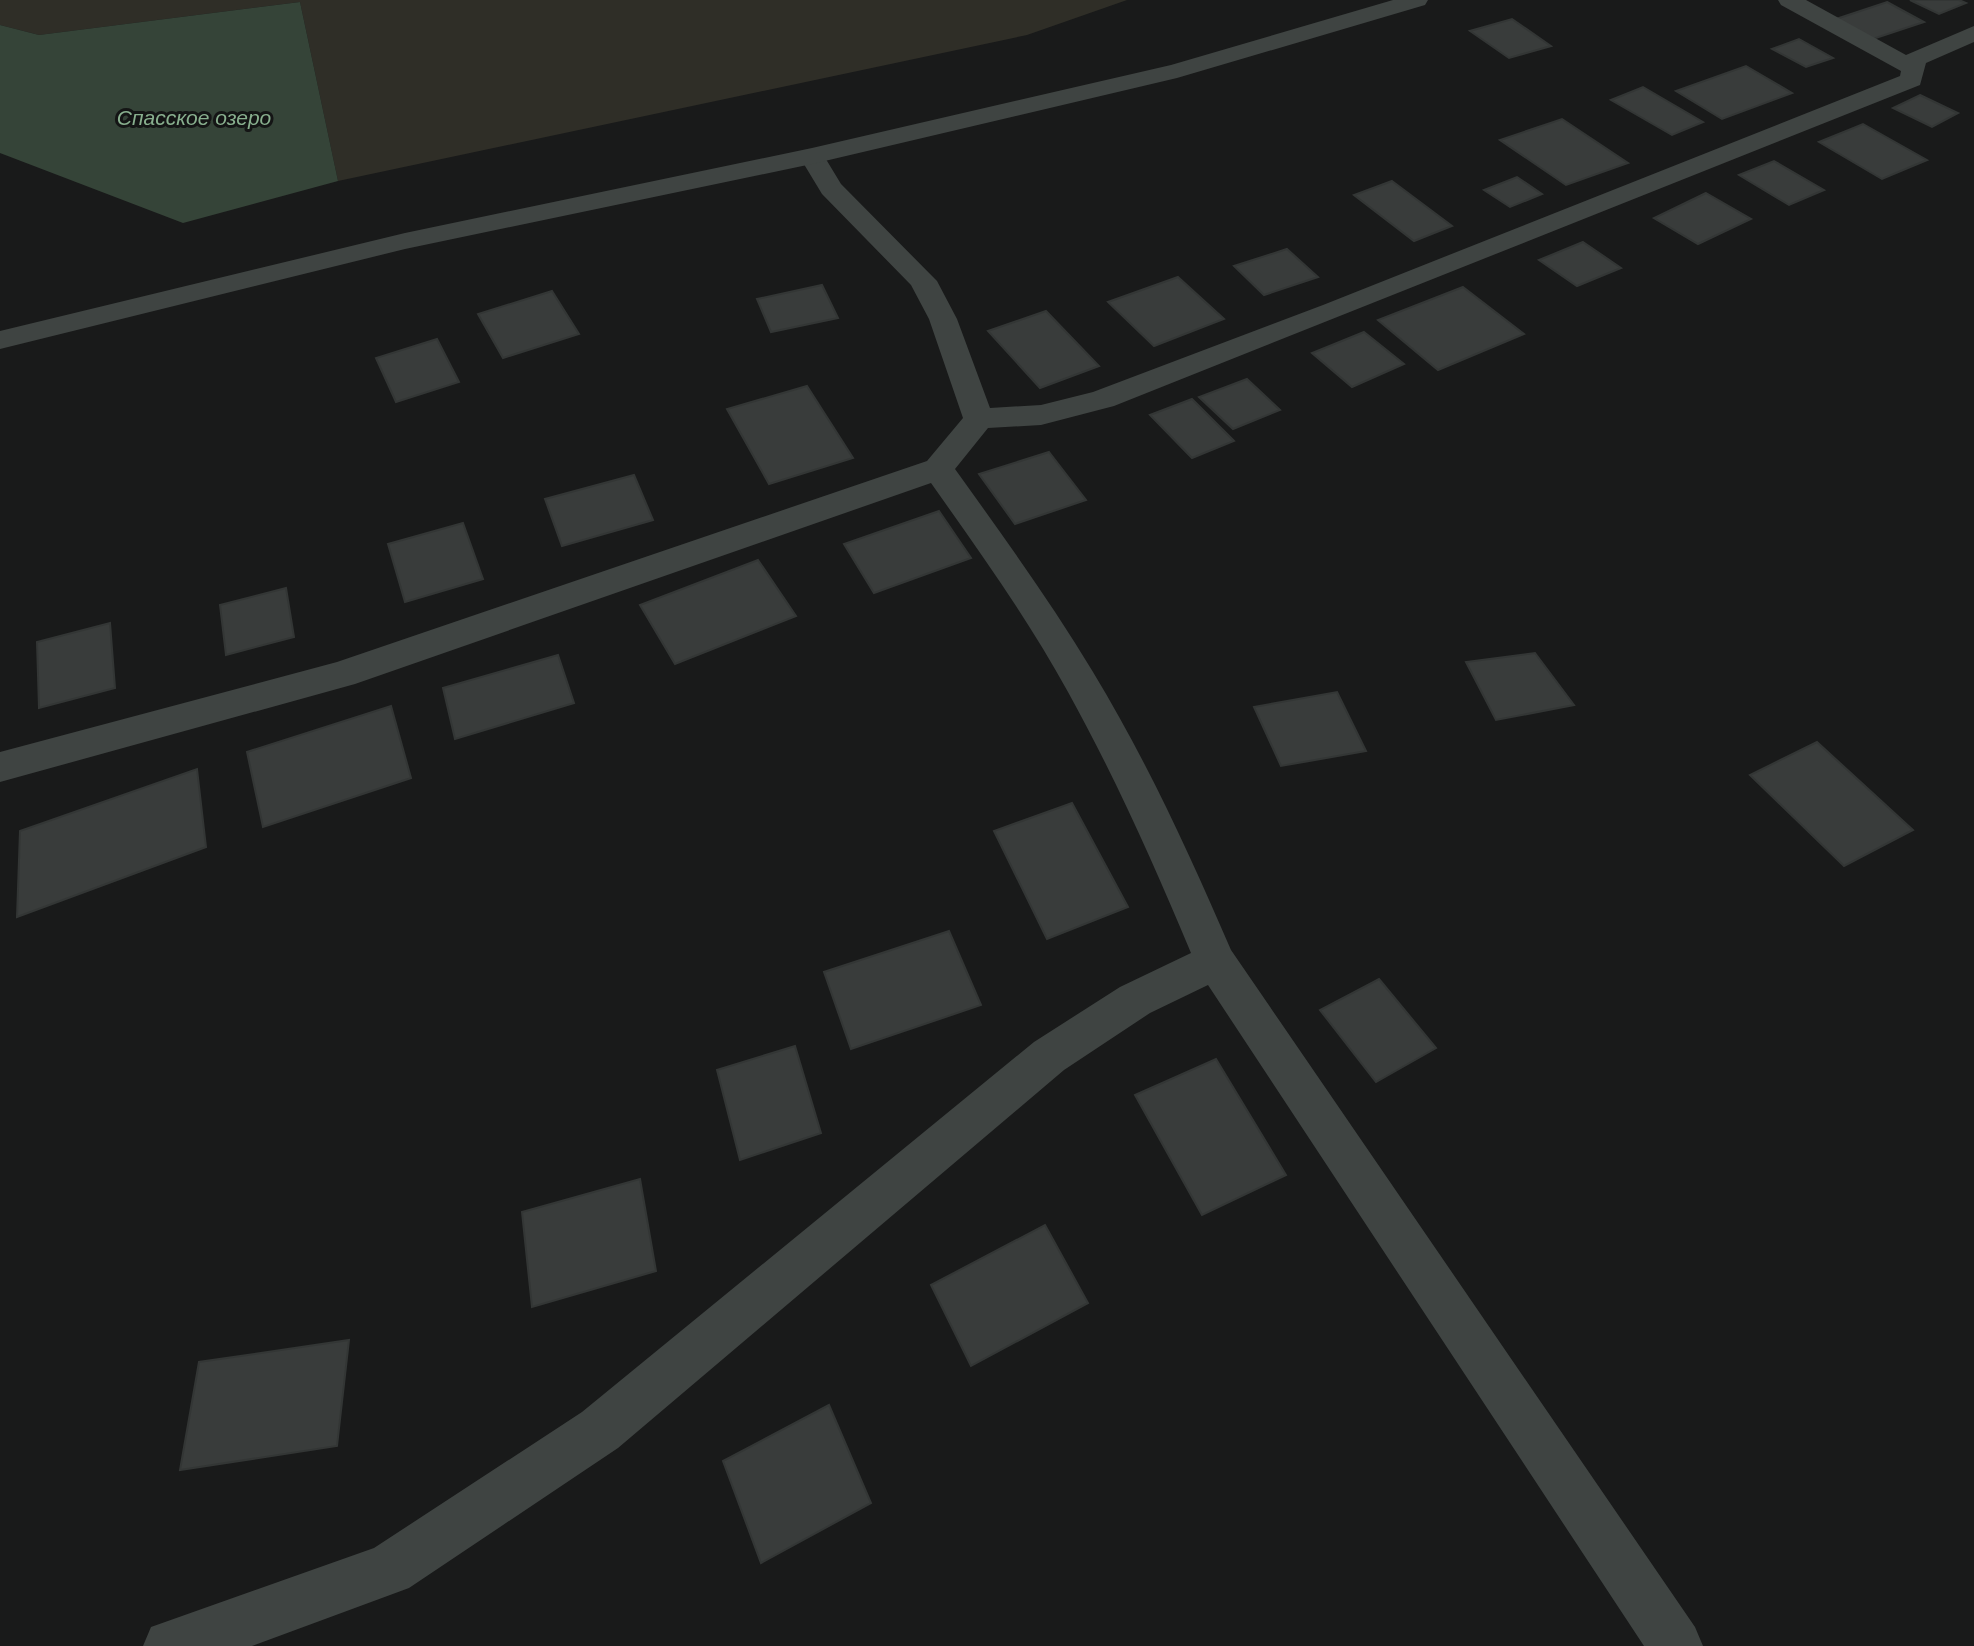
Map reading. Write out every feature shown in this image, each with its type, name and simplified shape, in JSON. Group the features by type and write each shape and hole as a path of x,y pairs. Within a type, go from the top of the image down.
{"street":[{"path":"0,340 405,241 812,156 1177,71 1418,0"},
{"path":"1789,0 1913,68"},
{"path":"0,767 342,674 938,469 979,419 1041,415 1103,399 1346,306 1911,80 1915,59 1974,33"},
{"path":"812,156 831,188 923,281 943,318 979,419"},
{"path":"938,469 1019,583 1082,684 1157,825 1215,961 1675,1646"},
{"path":"170,1646 390,1569 600,1430 1049,1056 1135,1000 1215,961"}],"shaded area":[{"path":"0,0 1127,0 1027,35 338,181 300,2 39,35 0,25"}],"water":[{"name":"Спасское озеро","path":"300,2 338,181 183,223 0,153 0,25 39,35"}],"building":[{"path":"1910,0 1959,0 1966,3 1939,14"},
{"path":"1887,2 1924,22 1873,39 1836,19"},
{"path":"1512,19 1551,46 1509,58 1470,31"},
{"path":"1799,39 1833,58 1806,67 1772,49"},
{"path":"1746,66 1792,93 1722,119 1676,91"},
{"path":"1643,87 1703,122 1672,135 1611,100"},
{"path":"1920,95 1958,113 1932,127 1893,108"},
{"path":"1562,119 1628,163 1566,185 1500,140"},
{"path":"1863,124 1927,160 1882,179 1819,142"},
{"path":"1774,161 1824,190 1789,205 1739,175"},
{"path":"1517,177 1542,194 1510,207 1484,190"},
{"path":"1392,181 1452,226 1414,241 1354,195"},
{"path":"1706,193 1751,219 1698,244 1654,218"},
{"path":"1583,242 1621,268 1577,286 1539,260"},
{"path":"1287,249 1318,277 1264,295 1234,266"},
{"path":"1178,277 1224,319 1154,346 1108,302"},
{"path":"822,285 838,318 771,332 757,299"},
{"path":"1463,287 1524,334 1438,370 1378,320"},
{"path":"552,291 579,334 503,358 478,314"},
{"path":"1046,311 1099,366 1040,388 988,331"},
{"path":"1364,332 1404,364 1352,387 1312,353"},
{"path":"437,339 459,382 396,402 376,358"},
{"path":"1247,379 1280,410 1233,429 1199,397"},
{"path":"807,386 853,458 769,484 727,409"},
{"path":"1192,399 1234,441 1192,458 1150,415"},
{"path":"1049,452 1086,500 1015,524 979,474"},
{"path":"634,475 653,520 562,546 545,499"},
{"path":"939,511 971,558 874,593 844,544"},
{"path":"463,523 483,579 405,602 388,544"},
{"path":"758,560 796,616 675,664 640,605"},
{"path":"286,588 294,637 226,655 220,605"},
{"path":"110,623 115,688 39,708 37,642"},
{"path":"1535,653 1574,705 1496,720 1466,662"},
{"path":"558,655 574,703 455,739 443,688"},
{"path":"1337,692 1366,751 1281,766 1254,707"},
{"path":"391,706 411,778 263,827 247,752"},
{"path":"1817,742 1913,830 1844,866 1750,775"},
{"path":"197,769 206,847 17,917 20,831"},
{"path":"1072,803 1128,907 1047,939 994,831"},
{"path":"949,931 981,1005 851,1049 824,972"},
{"path":"1379,979 1436,1048 1376,1082 1320,1010"},
{"path":"795,1046 821,1133 740,1160 717,1070"},
{"path":"1216,1059 1286,1175 1202,1215 1135,1095"},
{"path":"640,1179 656,1271 532,1307 522,1212"},
{"path":"1045,1225 1088,1303 971,1366 931,1285"},
{"path":"349,1340 337,1446 180,1470 199,1362"},
{"path":"829,1405 871,1503 761,1563 723,1461"}]}
